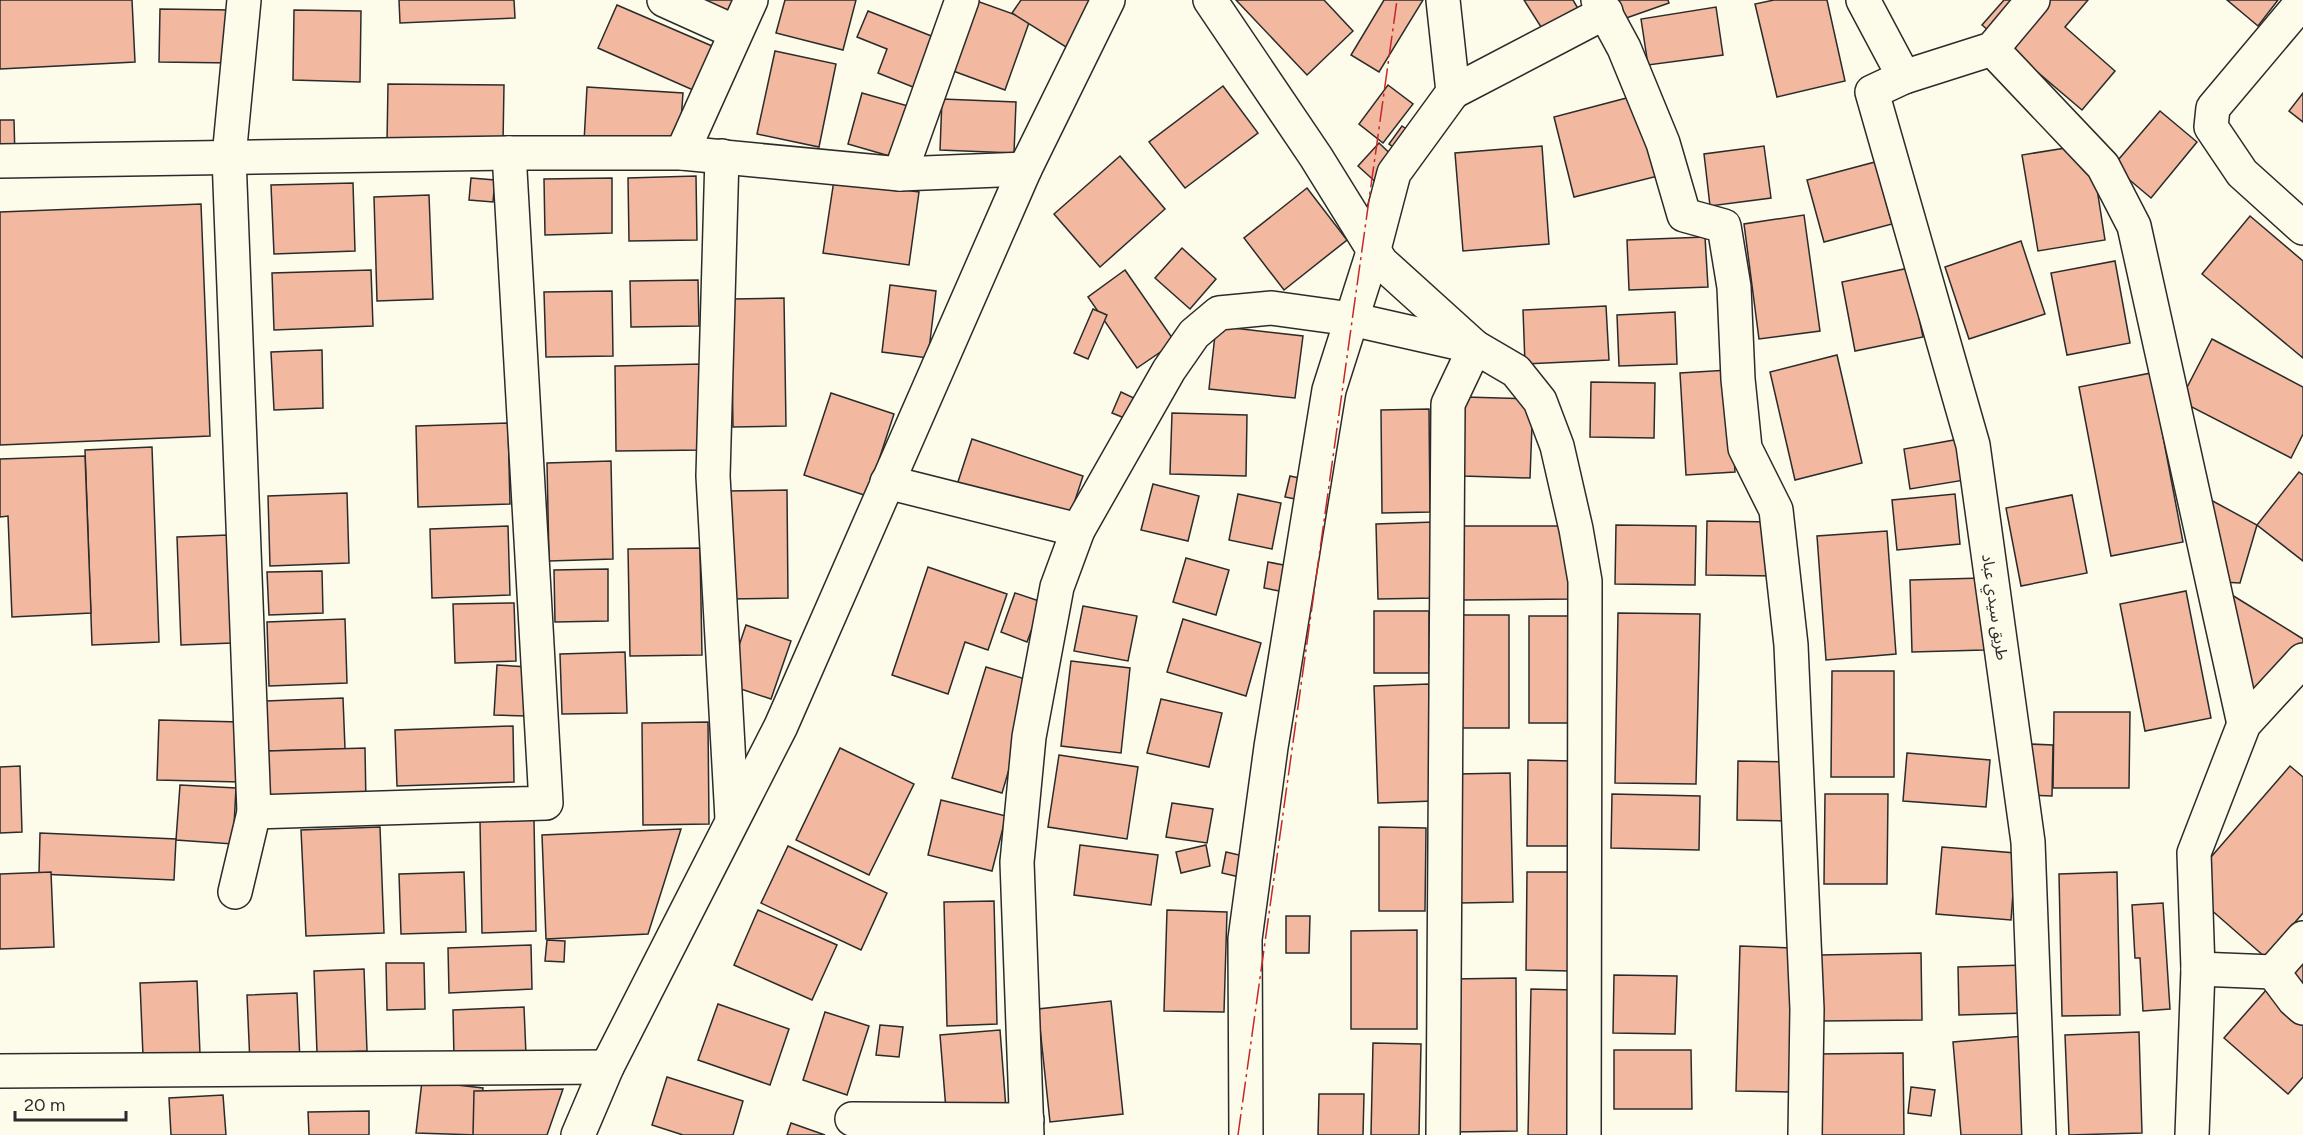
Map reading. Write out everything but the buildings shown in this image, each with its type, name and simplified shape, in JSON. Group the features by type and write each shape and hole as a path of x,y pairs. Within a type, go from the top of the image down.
{"street":[{"path":"235,892 254,812 230,157 244,0"},
{"path":"664,0 735,32"},
{"path":"682,153 751,0"},
{"path":"900,174 962,0"},
{"path":"578,1135 607,1067 781,726 1025,169 1108,0"},
{"path":"1210,0 1316,157 1381,262 1475,347 1516,371 1540,401 1557,446 1576,529 1584,581 1584,1135"},
{"path":"1443,0 1453,92"},
{"path":"1863,0 1904,77 1992,49 2033,0"},
{"path":"2303,1 2213,108 2211,127 2242,173 2303,228"},
{"path":"1246,1135 1245,939 1271,747 1329,390 1374,249 1394,172 1453,92 1602,6 1624,48 1664,143 1684,215 1724,226 1734,287 1738,379 1745,448 1776,510 1792,657 1807,1009 1805,1135"},
{"path":"1992,49 2103,166 2134,226 2244,724"},
{"name":"طريق سيدي عباد","path":"1904,77 1872,92 1973,445 2028,842 2039,1135"},
{"path":"254,812 546,803 509,153"},
{"path":"0,161 509,153 682,153 900,174 1025,169"},
{"path":"722,156 713,476 732,821"},
{"path":"852,1119 1027,1128 1017,862 1029,737 1056,587 1078,530 1169,370 1194,334 1219,313 1272,308 1351,319 1475,347"},
{"path":"1443,1135 1448,404 1475,347"},
{"path":"888,482 1078,530"},
{"path":"2192,1135 2198,969 2194,854 2244,724 2303,660"},
{"path":"2273,972 2303,938"},
{"path":"2198,969 2273,972"},
{"path":"2273,972 2303,1008"},
{"path":"0,1071 607,1067"}],"power":[{"path":"1238,1135 1397,0"}]}
